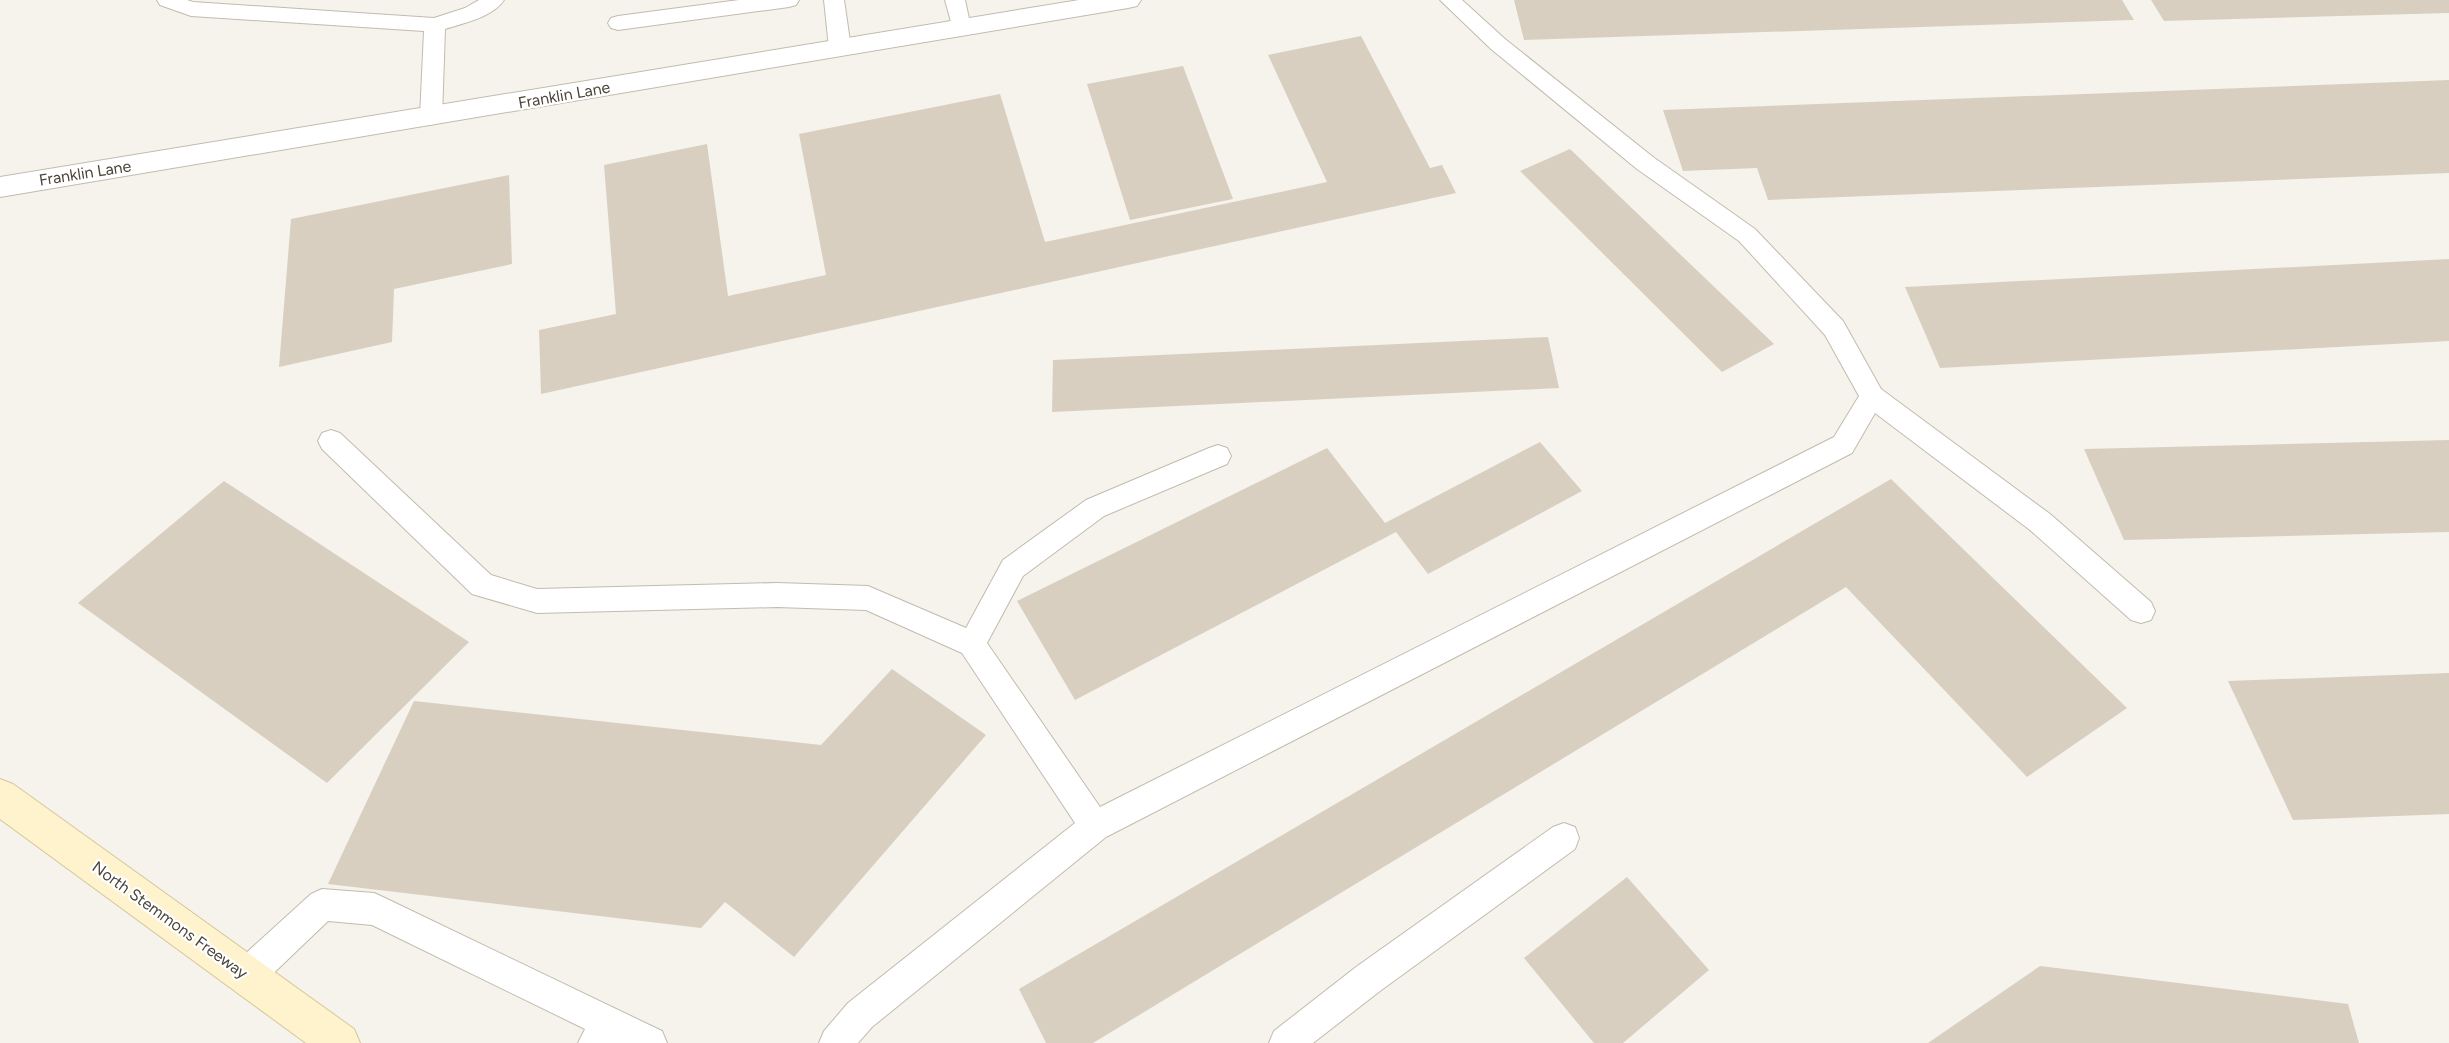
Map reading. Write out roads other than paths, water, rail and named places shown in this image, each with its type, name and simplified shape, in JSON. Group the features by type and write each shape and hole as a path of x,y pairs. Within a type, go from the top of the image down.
{"main road":[{"name":"North Stemmons Freeway","path":"0,797 340,1043"}],"street":[{"name":"Franklin Lane","path":"0,187 1128,0"}],"lane":[{"path":"167,0 191,9 435,25 472,13 494,0"},
{"path":"618,23 789,0"},
{"path":"834,0 840,48"},
{"path":"955,0 961,28"},
{"path":"1450,0 1498,44 1645,163 1747,235 1834,328 1872,396 2040,522 2141,611"},
{"path":"431,117 435,25"},
{"path":"836,1043 860,1015 1095,826 1843,445 1872,396"},
{"path":"331,441 482,585 537,601 777,595 868,598 972,644 1095,826"},
{"path":"972,644 1013,568 1095,508 1218,456"},
{"path":"1286,1043 1368,979 1564,838"},
{"path":"247,975 322,904 374,909 603,1033 650,1043"}]}
